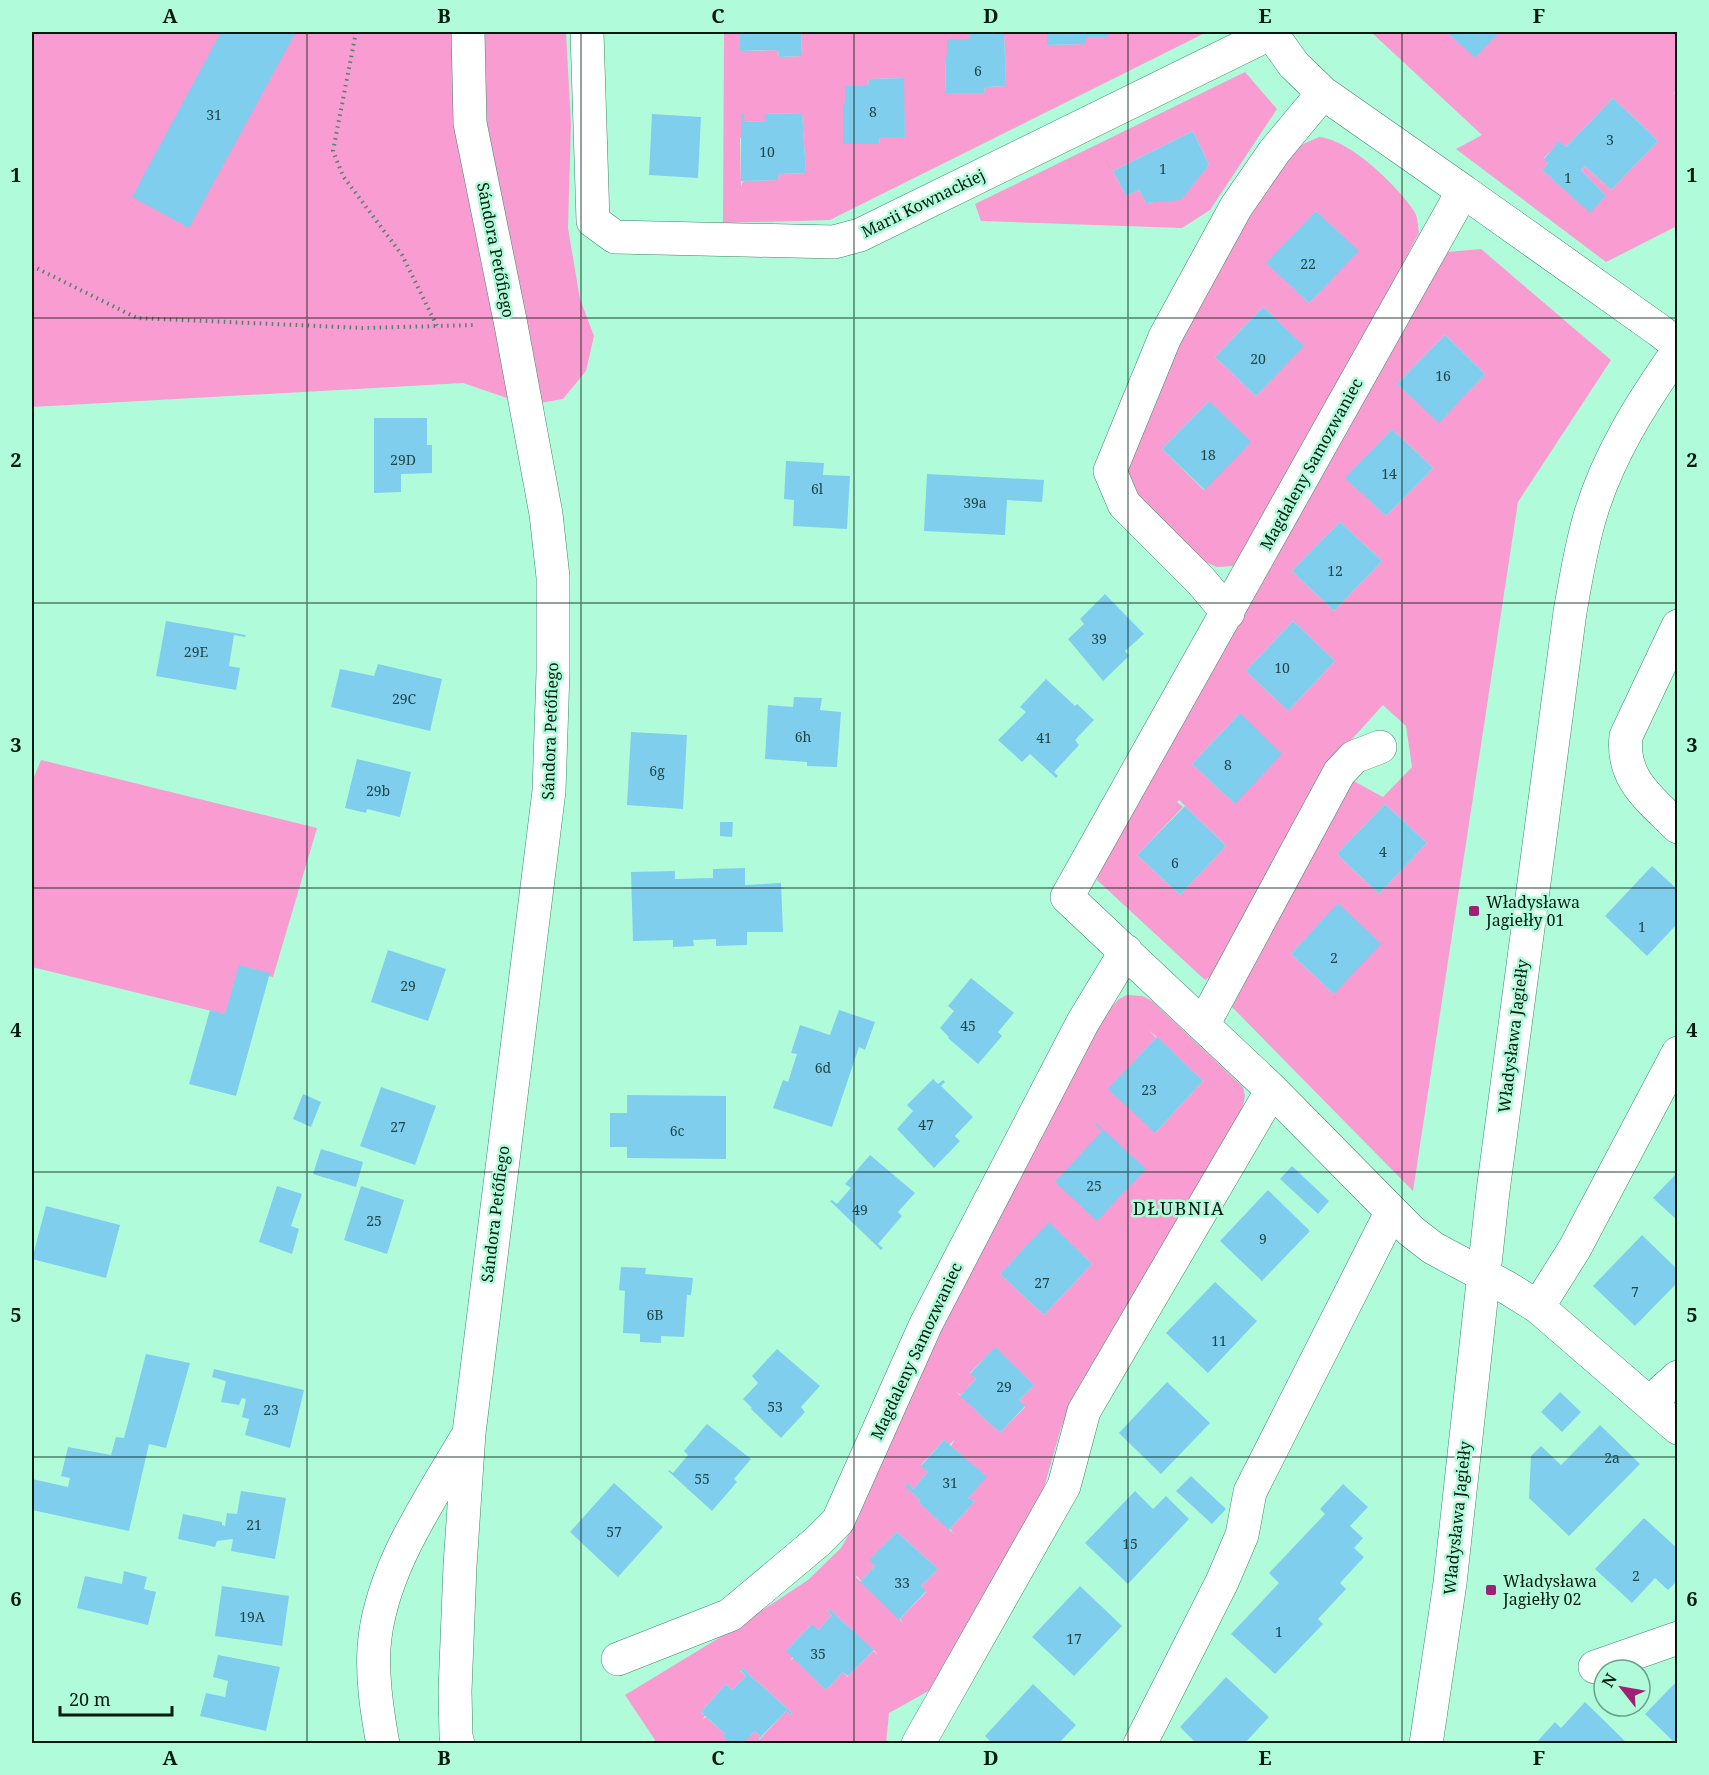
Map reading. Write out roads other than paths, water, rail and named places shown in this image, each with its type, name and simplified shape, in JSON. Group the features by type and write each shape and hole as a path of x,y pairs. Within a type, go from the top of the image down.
{"street":[{"name":"Sándora Petőfiego","path":"458,1743 455,1691 469,1433 550,779 553,672 553,577 546,514 470,123 468,32"},
{"name":"Marii Kownackiej","path":"587,32 593,221 615,237 834,242 871,229 1272,32"},
{"path":"1272,32 1294,65 1323,93 1677,345"},
{"path":"1228,613 1202,580 1124,504 1110,471 1165,337 1236,207 1275,152 1323,93"},
{"name":"Magdaleny Samozwaniec","path":"1463,191 1067,897 1272,1090 1391,1213 1433,1248 1539,1307 1677,1428"},
{"name":"Władysława Jagiełły","path":"1426,1743 1450,1583 1483,1274 1533,882 1579,561 1591,513 1610,462 1631,421 1677,351"},
{"path":"1677,626 1626,736 1624,751 1627,765 1643,792 1677,826"},
{"path":"1203,1025 1339,774 1354,757 1380,747"},
{"name":"Magdaleny Samozwaniec","path":"618,1659 730,1615 817,1542 838,1521 926,1324 1083,1022 1126,951"},
{"path":"1539,1307 1575,1248 1677,1053"},
{"path":"918,1743 1064,1486 1084,1411 1272,1090"},
{"path":"1140,1743 1226,1572 1242,1535 1250,1492 1391,1213"},
{"path":"1649,1403 1677,1377"},
{"name":"Sándora Petőfiego","path":"383,1743 376,1705 374,1648 380,1612 402,1548 469,1433"},
{"path":"1620,1658 1677,1638"}],"place":[{"name":"Władysława Jagiełły 01","path":"1474,911"},
{"name":"Władysława Jagiełły 02","path":"1491,1590"}],"district":[{"name":"DŁUBNIA","path":"1179,1208"}]}
